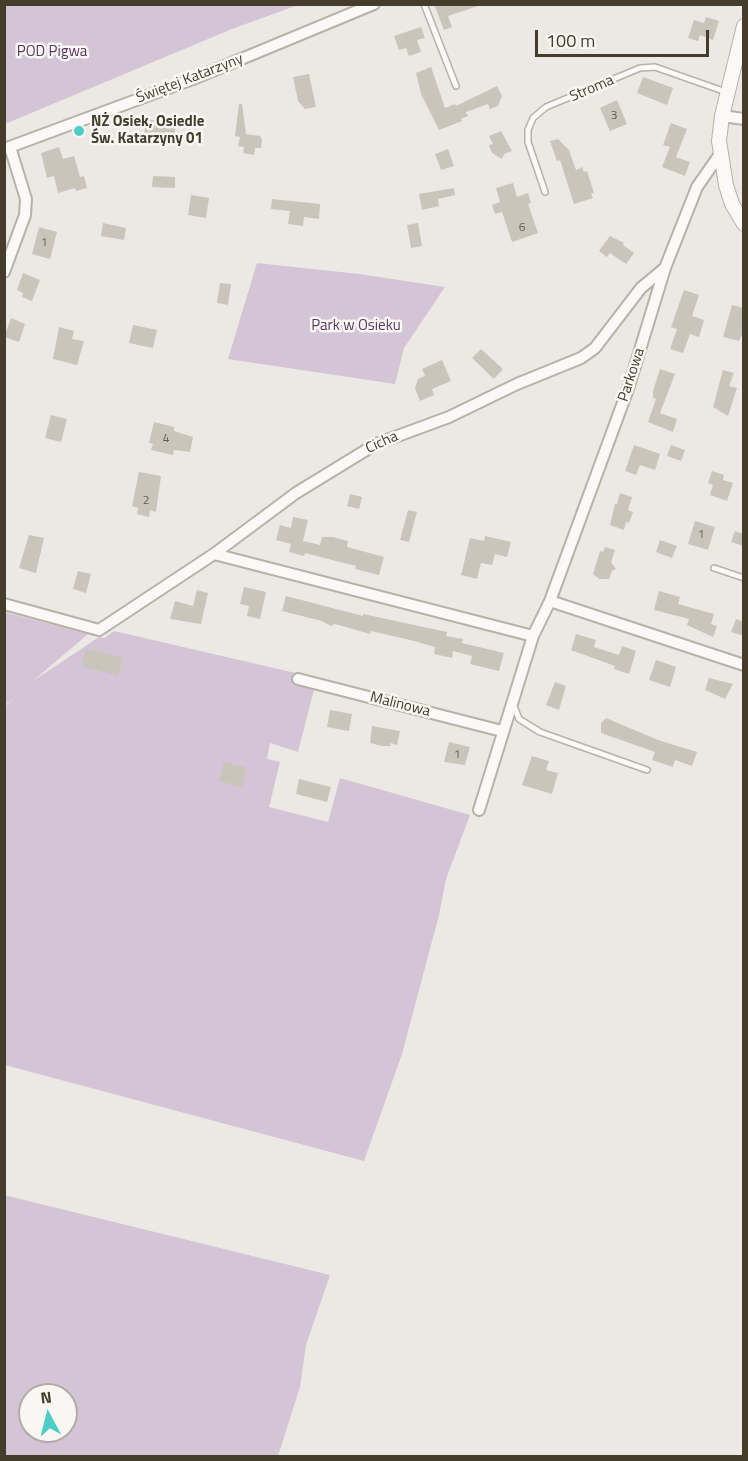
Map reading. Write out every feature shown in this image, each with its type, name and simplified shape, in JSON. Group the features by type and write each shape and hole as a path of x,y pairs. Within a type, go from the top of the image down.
{"street":[{"name":"Świętej Katarzyny","path":"7,148 193,79 374,4"},
{"path":"744,26 722,116 720,154 732,204 744,224"},
{"path":"722,116 744,119"},
{"path":"4,272 25,215 26,199 7,148"},
{"name":"Parkowa","path":"479,810 533,636 549,601 628,389 665,268 697,187 720,154"},
{"name":"Cicha","path":"4,604 99,630 214,554 296,493 376,444 449,417 590,352 641,288 665,268"},
{"path":"214,554 533,636"},
{"path":"549,601 744,665"},
{"name":"Malinowa","path":"298,679 502,731"}],"lane":[{"path":"424,4 456,86"},
{"name":"Stroma","path":"545,192 528,142 528,130 533,118 546,107 640,68 655,67 728,93"},
{"path":"714,568 744,578"},
{"path":"512,701 519,719 540,732 647,770"}],"green space":[{"name":"POD Pigwa","path":"5,4 298,5 232,29 5,124"},
{"name":"Park w Osieku","path":"257,263 359,274 445,287 404,348 395,384 228,359"},
{"path":"4,612 88,634 33,681 99,637 105,638 114,631 317,678 298,752 270,743 267,759 280,762 269,807 328,822 340,778 470,815 446,879 439,915 402,1054 364,1161 5,1065 4,707 15,697 5,705"},
{"path":"4,1195 330,1275 306,1345 300,1387 278,1456 5,1456"}],"building":[{"path":"434,4 478,4 478,6 448,16 452,27 444,30"},
{"path":"706,17 719,21 713,40 700,35 698,41 688,38 694,20 704,23"},
{"path":"421,27 425,38 417,40 421,52 409,56 406,48 399,50 394,36"},
{"path":"431,67 445,108 455,104 456,106 497,86 502,96 498,106 490,109 488,104 466,112 468,116 461,119 462,121 439,130 421,94 416,73"},
{"path":"309,74 316,107 305,109 298,101 293,77"},
{"path":"643,77 673,88 667,105 637,93"},
{"path":"617,100 627,124 610,131 600,108"},
{"path":"239,104 242,104 246,134 260,136 262,139 261,148 255,148 254,155 243,153 244,147 238,146 240,137 235,136"},
{"path":"146,119 176,123 174,141 164,140 164,146 143,144"},
{"path":"671,123 687,129 676,157 690,162 685,176 662,167 670,147 663,145"},
{"path":"501,131 512,151 504,154 502,159 492,153 489,145 493,144 489,136"},
{"path":"558,139 569,150 576,170 582,167 584,172 587,171 594,193 591,193 593,198 574,204 560,160 557,161 550,141"},
{"path":"59,147 63,159 74,156 80,177 84,176 87,188 76,191 75,188 58,193 54,176 47,178 41,153"},
{"path":"448,149 454,166 441,170 435,154"},
{"path":"153,176 175,177 175,188 152,187"},
{"path":"513,183 517,197 528,193 531,203 528,204 538,233 512,242 502,212 495,214 492,205 500,202 496,188"},
{"path":"454,188 455,195 438,199 439,206 422,210 419,194"},
{"path":"191,195 209,198 206,218 188,215"},
{"path":"272,199 320,204 319,219 304,217 303,226 288,224 290,211 271,209"},
{"path":"103,223 126,228 124,240 101,236"},
{"path":"418,223 422,246 411,248 407,225"},
{"path":"39,227 57,232 50,259 32,254"},
{"path":"610,236 624,243 623,245 634,253 626,264 610,253 607,257 599,251"},
{"path":"23,273 40,280 32,301 22,297 23,293 17,290"},
{"path":"220,283 231,284 228,305 217,303"},
{"path":"684,290 699,295 692,316 704,320 699,337 690,334 683,353 670,349 677,329 671,327"},
{"path":"732,305 744,308 744,330 739,341 723,337"},
{"path":"11,318 25,324 19,342 4,337"},
{"path":"133,325 157,330 153,348 129,343"},
{"path":"59,327 74,331 72,339 84,341 77,365 53,359"},
{"path":"481,349 503,369 494,379 472,358"},
{"path":"442,360 451,381 432,389 434,395 420,401 415,388 418,379 425,376 422,369"},
{"path":"660,369 675,374 660,413 677,419 673,432 648,422 656,399 653,398 653,391"},
{"path":"723,370 734,373 729,386 737,388 728,416 713,407"},
{"path":"51,415 67,419 61,442 45,438"},
{"path":"154,422 174,427 174,431 193,437 190,452 174,450 173,455 151,450 153,444 149,443"},
{"path":"634,445 660,454 655,470 640,465 636,475 625,471"},
{"path":"671,445 685,450 681,461 667,456"},
{"path":"712,471 724,475 723,480 733,483 727,501 710,495 713,485 708,483"},
{"path":"139,472 161,476 156,512 150,510 149,517 137,514 138,508 132,506"},
{"path":"620,493 632,497 628,510 633,512 624,530 610,525"},
{"path":"350,494 362,497 359,509 347,506"},
{"path":"408,510 417,512 409,542 400,540"},
{"path":"293,517 308,520 303,541 320,545 322,537 333,537 348,541 347,547 384,557 379,575 355,569 356,566 305,553 304,556 289,552 291,544 276,540 280,525 291,528"},
{"path":"695,521 715,527 708,550 688,544"},
{"path":"735,531 744,534 744,546 731,542"},
{"path":"29,535 44,538 36,573 19,568"},
{"path":"485,536 511,542 507,557 495,554 492,565 481,563 477,579 461,575 470,538 484,541"},
{"path":"660,540 677,546 672,558 656,552"},
{"path":"605,547 615,550 611,562 616,569 612,571 609,579 599,579 593,574 600,551 603,552"},
{"path":"78,571 91,574 86,593 73,589"},
{"path":"244,587 266,592 260,619 247,616 249,606 240,604"},
{"path":"197,590 208,593 201,624 170,619 175,601 193,606"},
{"path":"659,591 680,597 678,604 714,614 711,624 717,626 713,637 687,625 689,619 654,610"},
{"path":"286,596 363,616 363,614 447,632 446,636 463,639 462,643 504,653 499,671 470,664 472,656 453,651 452,658 434,654 435,647 414,641 371,631 370,634 335,624 331,626 322,621 282,611"},
{"path":"736,619 744,622 744,636 731,632"},
{"path":"576,634 596,640 594,647 619,655 622,646 636,651 629,674 614,669 615,666 571,650"},
{"path":"86,649 123,658 118,676 82,666"},
{"path":"656,660 676,667 670,687 649,680"},
{"path":"709,678 733,684 725,699 705,690"},
{"path":"555,682 566,686 559,710 546,705"},
{"path":"330,710 352,714 349,731 327,727"},
{"path":"606,718 658,740 697,752 692,766 675,760 673,767 652,760 655,752 601,733 601,723"},
{"path":"372,726 400,731 397,745 391,743 390,746 382,746 370,743"},
{"path":"449,742 470,747 465,765 444,762"},
{"path":"532,756 549,761 546,770 558,773 552,794 522,785"},
{"path":"224,762 247,768 242,787 219,781"},
{"path":"299,779 331,787 327,802 296,794"}],"place":[{"name":"NŻ Osiek, Osiedle Św. Katarzyny 01","path":"79,131"}]}
